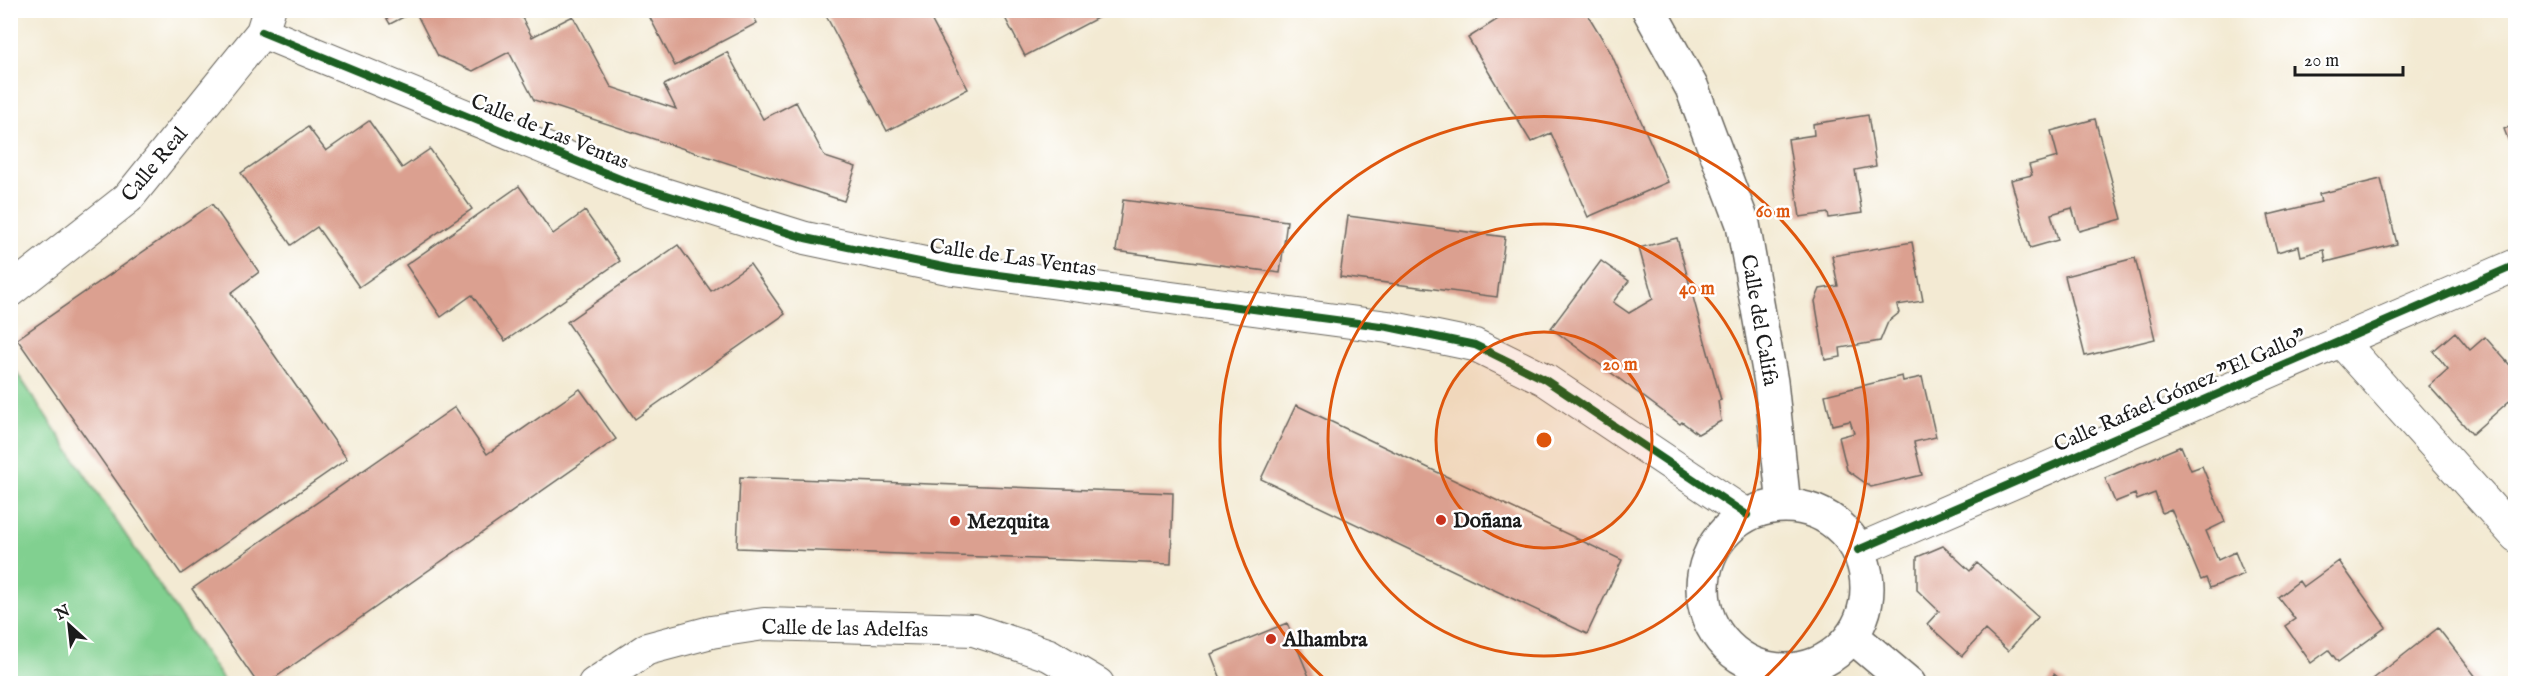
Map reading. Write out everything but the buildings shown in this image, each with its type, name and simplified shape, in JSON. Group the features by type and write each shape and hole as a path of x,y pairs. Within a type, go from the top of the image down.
{"street":[{"name":"Calle del Califa","path":"1648,10 1692,88 1743,224 1771,382 1784,506"},
{"name":"Calle Real","path":"10,291 128,198 265,21"},
{"name":"Calle de Las Ventas","path":"265,21 632,184 805,238 953,269 1388,327 1475,345 1544,379 1747,515"},
{"name":"Calle Rafael Gómez \"El Gallo\"","path":"1858,550 2516,265"},
{"path":"2340,340 2516,536"},
{"path":"1784,506 1800,507 1828,518 1850,537 1866,571 1868,594 1862,616 1852,636 1838,651 1820,662 1800,669 1779,670 1758,665 1739,656 1723,642 1711,625 1704,605 1703,584 1707,563 1716,544 1730,528 1747,515 1765,508 1784,506"},
{"name":"Calle de las Adelfas","path":"594,684 647,649 711,632 764,624 974,630 1049,655 1098,684"},
{"path":"1852,636 1909,684"}],"green space":[{"path":"11,364 225,683 11,683"}],"cycle path":[{"path":"262,32 632,184 805,238 953,269 1388,327 1475,345 1544,379 1747,515"},
{"path":"1858,550 2516,265"}],"place":[{"name":"Doñana","path":"1441,520"},
{"name":"Mezquita","path":"955,521"},
{"name":"Alhambra","path":"1271,639"}]}
